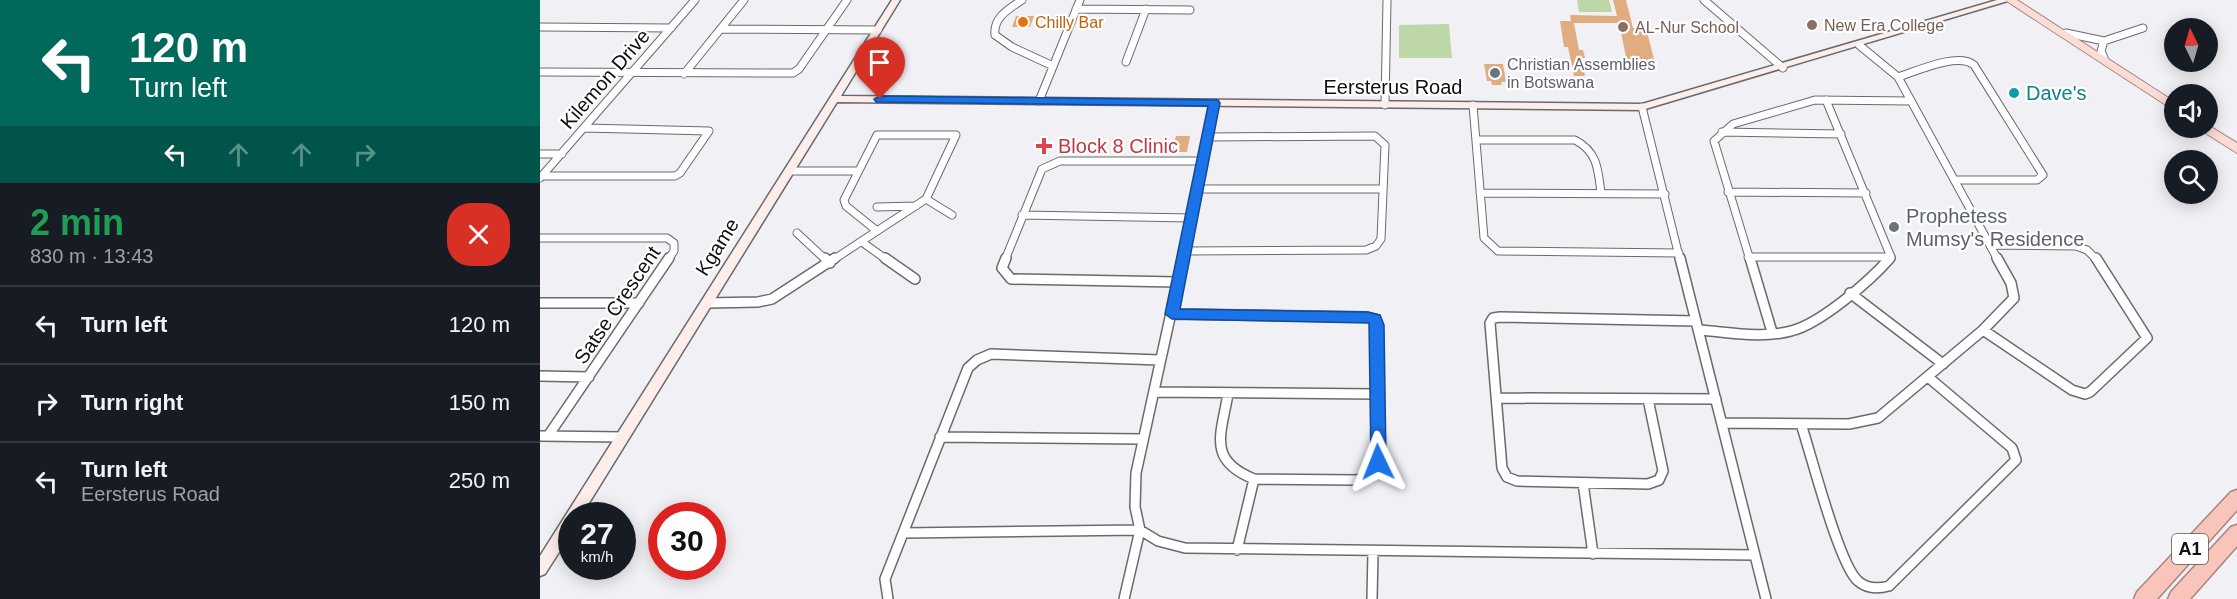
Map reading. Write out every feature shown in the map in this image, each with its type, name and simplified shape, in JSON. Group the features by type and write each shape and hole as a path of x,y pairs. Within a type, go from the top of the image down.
{"highway":[{"name":"A1","path":"2144,599 2237,498"},
{"name":"A1","path":"2178,599 2237,533"}],"main road":[{"path":"2009,0 2164,99"},
{"path":"2015,0 2164,99"},
{"path":"2218,134 2237,147"}],"street":[{"name":"Kilemon Drive","path":"541,178 695,0"},
{"path":"684,74 744,0"},
{"path":"540,72 793,73 800,69 847,0"},
{"name":"Kgame","path":"581,502 896,0"},
{"path":"1022,0 996,20 993,28 995,35 1012,47 1053,66"},
{"path":"1039,101 1080,0"},
{"path":"1384,105 1387,0"},
{"path":"1704,0 1783,68"},
{"name":"Eersterus Road","path":"834,99 1642,107 1783,68 2009,0"},
{"path":"1076,9 1190,10"},
{"path":"1126,62 1146,9"},
{"path":"540,27 671,28"},
{"path":"2066,33 2085,39 2104,41 2143,28"},
{"path":"721,29 878,30"},
{"path":"2104,41 2102,51 2104,58"},
{"path":"1722,423 1849,424 1878,418 1983,330 2014,298 2012,283 1898,77 1859,45"},
{"path":"1898,77 1958,59 1969,61 2043,176 2037,180 1955,180"},
{"path":"1772,332 1713,144 1732,124 1806,102 1826,100 1911,101"},
{"path":"1826,100 1891,257"},
{"path":"1124,599 1140,530 1135,507 1135,480 1142,439 1172,314 1214,103"},
{"path":"1473,105 1484,238 1489,245 1498,251 1679,253"},
{"path":"1642,107 1766,599"},
{"path":"541,178 675,176 680,173 709,131 584,128"},
{"path":"1722,132 1841,134"},
{"path":"707,303 758,302 772,299 830,263 916,206 926,199 956,135 879,134 844,200 846,206 878,231"},
{"path":"1184,251 1366,250 1376,246 1381,238 1385,145 1381,138 1375,136 1208,137"},
{"path":"1476,140 1575,140 1585,144 1594,151 1601,193"},
{"path":"540,154 562,154"},
{"path":"1178,282 1011,279 1002,268 1042,169 1050,164 1060,161 1203,161"},
{"path":"789,171 858,171"},
{"path":"1198,189 1383,189"},
{"path":"1728,192 1866,193"},
{"path":"1480,193 1665,194"},
{"path":"926,199 952,215"},
{"path":"877,207 916,206"},
{"path":"1023,215 1191,218"},
{"path":"797,233 830,263"},
{"name":"Satse Crescent","path":"540,238 667,238 674,243 674,251 639,303 589,377 544,436"},
{"path":"862,242 915,279"},
{"path":"1983,330 2072,390 2085,394 2098,385 2147,338 2095,257 2087,250 2076,246 1991,245"},
{"path":"1748,256 1891,257"},
{"path":"1648,399 1664,471 1659,480 1648,484 1583,483 1517,481 1507,477 1502,468 1490,323 1493,318 1698,326 1772,332 1800,328 1850,293 1891,257"},
{"path":"1850,293 1943,364"},
{"path":"540,303 639,303"},
{"path":"1172,314 1375,319 1377,325 1378,462 1372,475 1357,480 1254,479 1238,474 1225,465 1220,450 1228,394"},
{"path":"888,599 885,579 940,437 969,368 977,360 991,354 1160,360"},
{"path":"540,376 589,377"},
{"path":"1801,424 1850,572 1866,587 1877,590 1889,586 2016,460 2012,448 1928,377"},
{"path":"1154,392 1376,394"},
{"path":"1497,398 1716,399"},
{"path":"544,436 622,437"},
{"path":"940,437 1142,439"},
{"path":"1237,550 1254,479"},
{"path":"1583,483 1593,554"},
{"path":"903,532 1140,530 1158,541 1185,548 1237,550 1755,555"},
{"name":"Kgame","path":"540,569 558,540"},
{"path":"1372,599 1373,552"}],"green space":[{"path":"1577,0 1609,0 1612,12 1579,12"},
{"path":"1449,24 1452,58 1399,58 1399,25"}],"building":[{"path":"1613,0 1626,0 1633,28 1646,28 1655,63 1627,62 1619,23 1574,23 1579,50 1583,50 1585,58 1581,58 1585,76 1574,76 1568,47 1564,47 1560,21 1571,21 1570,15 1617,16"},
{"name":"Chilly Bar","path":"1016,16 1034,16 1030,27 1012,27"},
{"name":"Christian Assemblies in Botswana","path":"1484,64 1503,64 1506,82 1501,82 1502,85 1492,85 1491,81 1487,81"},
{"path":"1176,136 1190,136 1187,152 1172,152"}],"place":[{"name":"Chilly Bar","path":"1023,22"},
{"name":"New Era College","path":"1812,25"},
{"name":"AL-Nur School","path":"1623,27"},
{"name":"Christian Assemblies in Botswana","path":"1495,73"},
{"name":"Dave's","path":"2014,93"},
{"name":"Block 8 Clinic","path":"1044,146"},
{"name":"Prophetess Mumsy's Residence","path":"1894,227"}],"route":[{"path":"880,99 1214,103 1172,314 1367,317 1375,319 1377,325 1378,462"}]}
